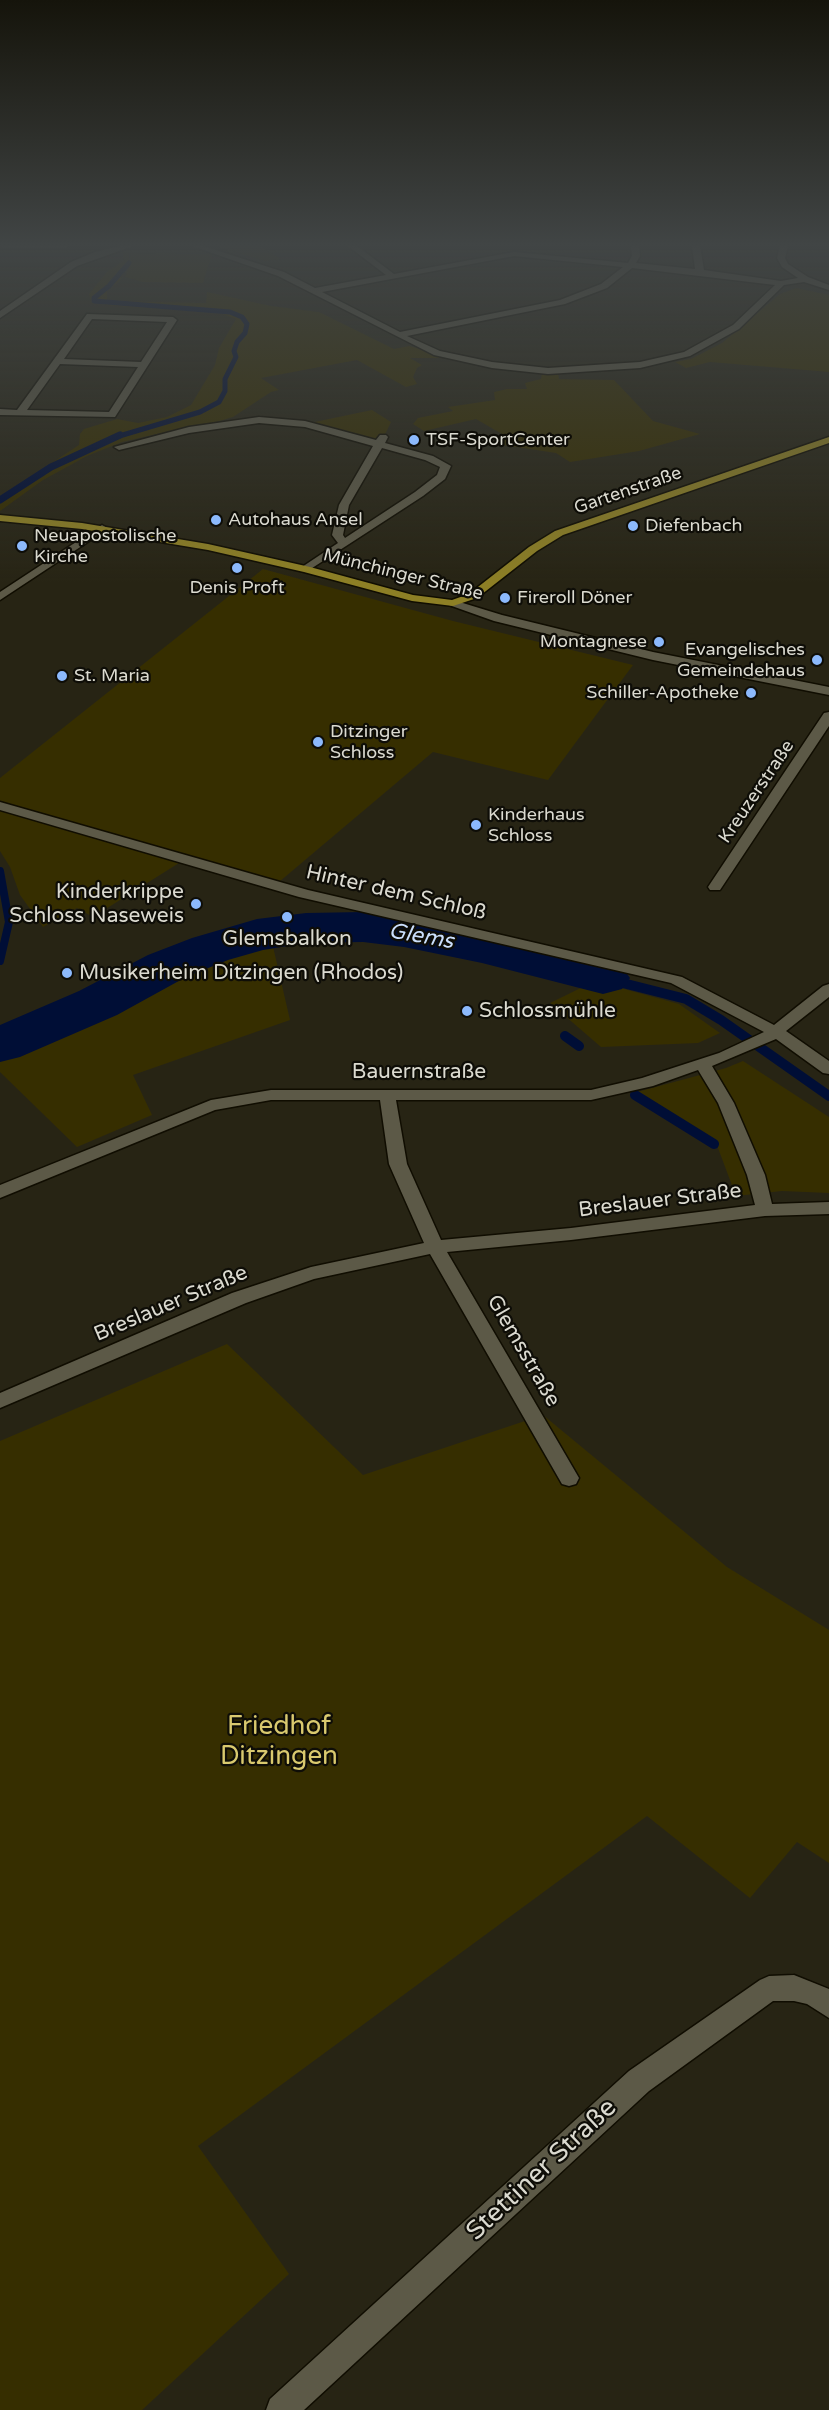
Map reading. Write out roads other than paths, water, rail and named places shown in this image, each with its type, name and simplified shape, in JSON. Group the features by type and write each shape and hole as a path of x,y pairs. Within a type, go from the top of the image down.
{"main road":[{"name":"Gartenstraße","path":"453,603 473,596 533,549 559,533 829,440"},
{"name":"Münchinger Straße","path":"0,518 102,528 208,547 306,569 412,598 453,603"}],"street":[{"path":"21,411 59,358"},
{"path":"0,412 112,415 149,358"},
{"path":"466,358 510,368 572,371 640,365 668,358"},
{"path":"57,361 145,365"},
{"path":"118,447 189,430 259,420 305,424 381,442 446,466 441,477 432,485 306,569"},
{"path":"344,544 336,536 344,504 381,442"},
{"path":"0,597 102,528"},
{"name":"Münchinger Straße","path":"453,603 498,618 653,656 829,691"},
{"name":"Kreuzerstraße","path":"716,887 829,716"},
{"name":"Hinter dem Schloß","path":"0,806 304,894 676,980 829,1069"},
{"name":"Bauernstraße","path":"0,1192 211,1105 271,1095 591,1095 647,1082 737,1052 771,1036 829,989"},
{"name":"Breslauer Straße","path":"0,1401 239,1298 310,1273 435,1247 571,1234 765,1210 756,1176 726,1103 702,1063"},
{"path":"387,1094 398,1164 435,1247"},
{"path":"765,1210 829,1208"},
{"name":"Glemsstraße","path":"435,1247 569,1478"},
{"name":"Stettiner Straße","path":"281,2410 639,2081 769,1989 794,1988 814,1994 829,2005"}],"waterway":[{"path":"116,437 200,412 219,402 225,391 225,379 235,358"},
{"path":"0,500 51,467 120,435"},
{"path":"0,871 9,922 0,961"},
{"name":"Glems","path":"0,1045 98,1003 167,966 210,949 257,935 306,928 363,927 404,932 484,948 603,978"},
{"name":"Glems","path":"603,988 603,978 686,999 721,1020 829,1096"},
{"path":"565,1036 579,1046"},
{"path":"635,1095 714,1144"}],"place":[{"name":"TSF-SportCenter","path":"414,440"},
{"name":"Autohaus Ansel","path":"216,520"},
{"name":"Diefenbach","path":"633,526"},
{"name":"Neuapostolische Kirche","path":"22,546"},
{"name":"Denis Proft","path":"237,568"},
{"name":"Fireroll Döner","path":"505,598"},
{"name":"Montagnese","path":"659,642"},
{"name":"Evangelisches Gemeindehaus","path":"817,660"},
{"name":"St. Maria","path":"62,676"},
{"name":"Schiller-Apotheke","path":"751,693"},
{"name":"Ditzinger Schloss","path":"318,742"},
{"name":"Kinderhaus Schloss","path":"476,825"},
{"name":"Kinderkrippe Schloss Naseweis","path":"196,904"},
{"name":"Glemsbalkon","path":"287,917"},
{"name":"Musikerheim Ditzingen (Rhodos)","path":"67,973"},
{"name":"Schlossmühle","path":"467,1011"}],"park label":[{"name":"Friedhof Ditzingen","path":"279,1742"}]}
